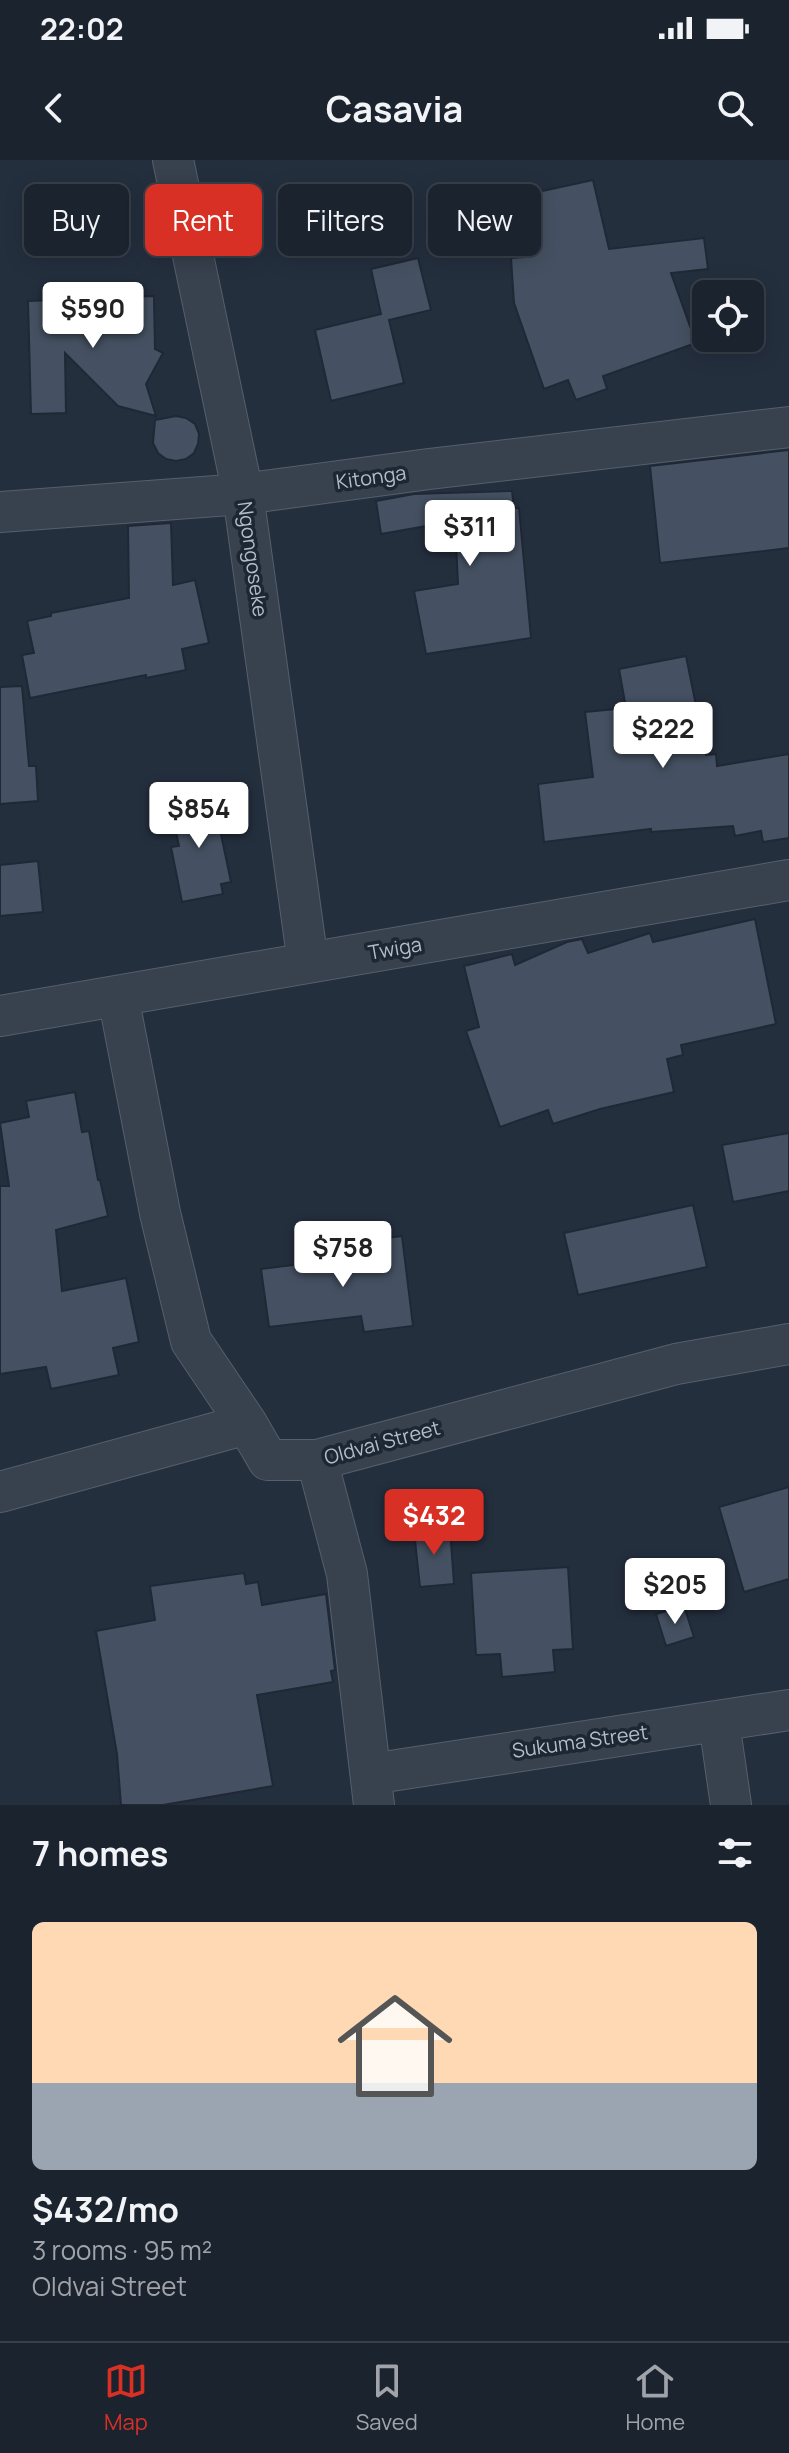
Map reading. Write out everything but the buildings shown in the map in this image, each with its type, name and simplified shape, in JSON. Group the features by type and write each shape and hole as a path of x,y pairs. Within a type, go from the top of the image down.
{"street":[{"name":"Ngongoseke","path":"173,160 243,494 308,963"},
{"name":"Kitonga","path":"0,512 243,494 789,427"},
{"name":"Twiga","path":"0,1016 789,880"},
{"name":"Oldvai Street","path":"118,996 160,1213 191,1341 268,1460 317,1460 676,1364 789,1344"},
{"path":"0,1492 247,1424"},
{"path":"317,1460 347,1574 373,1789"},
{"name":"Sukuma Street","path":"373,1789 533,1747 789,1710"},
{"path":"719,1722 731,1805"}]}
